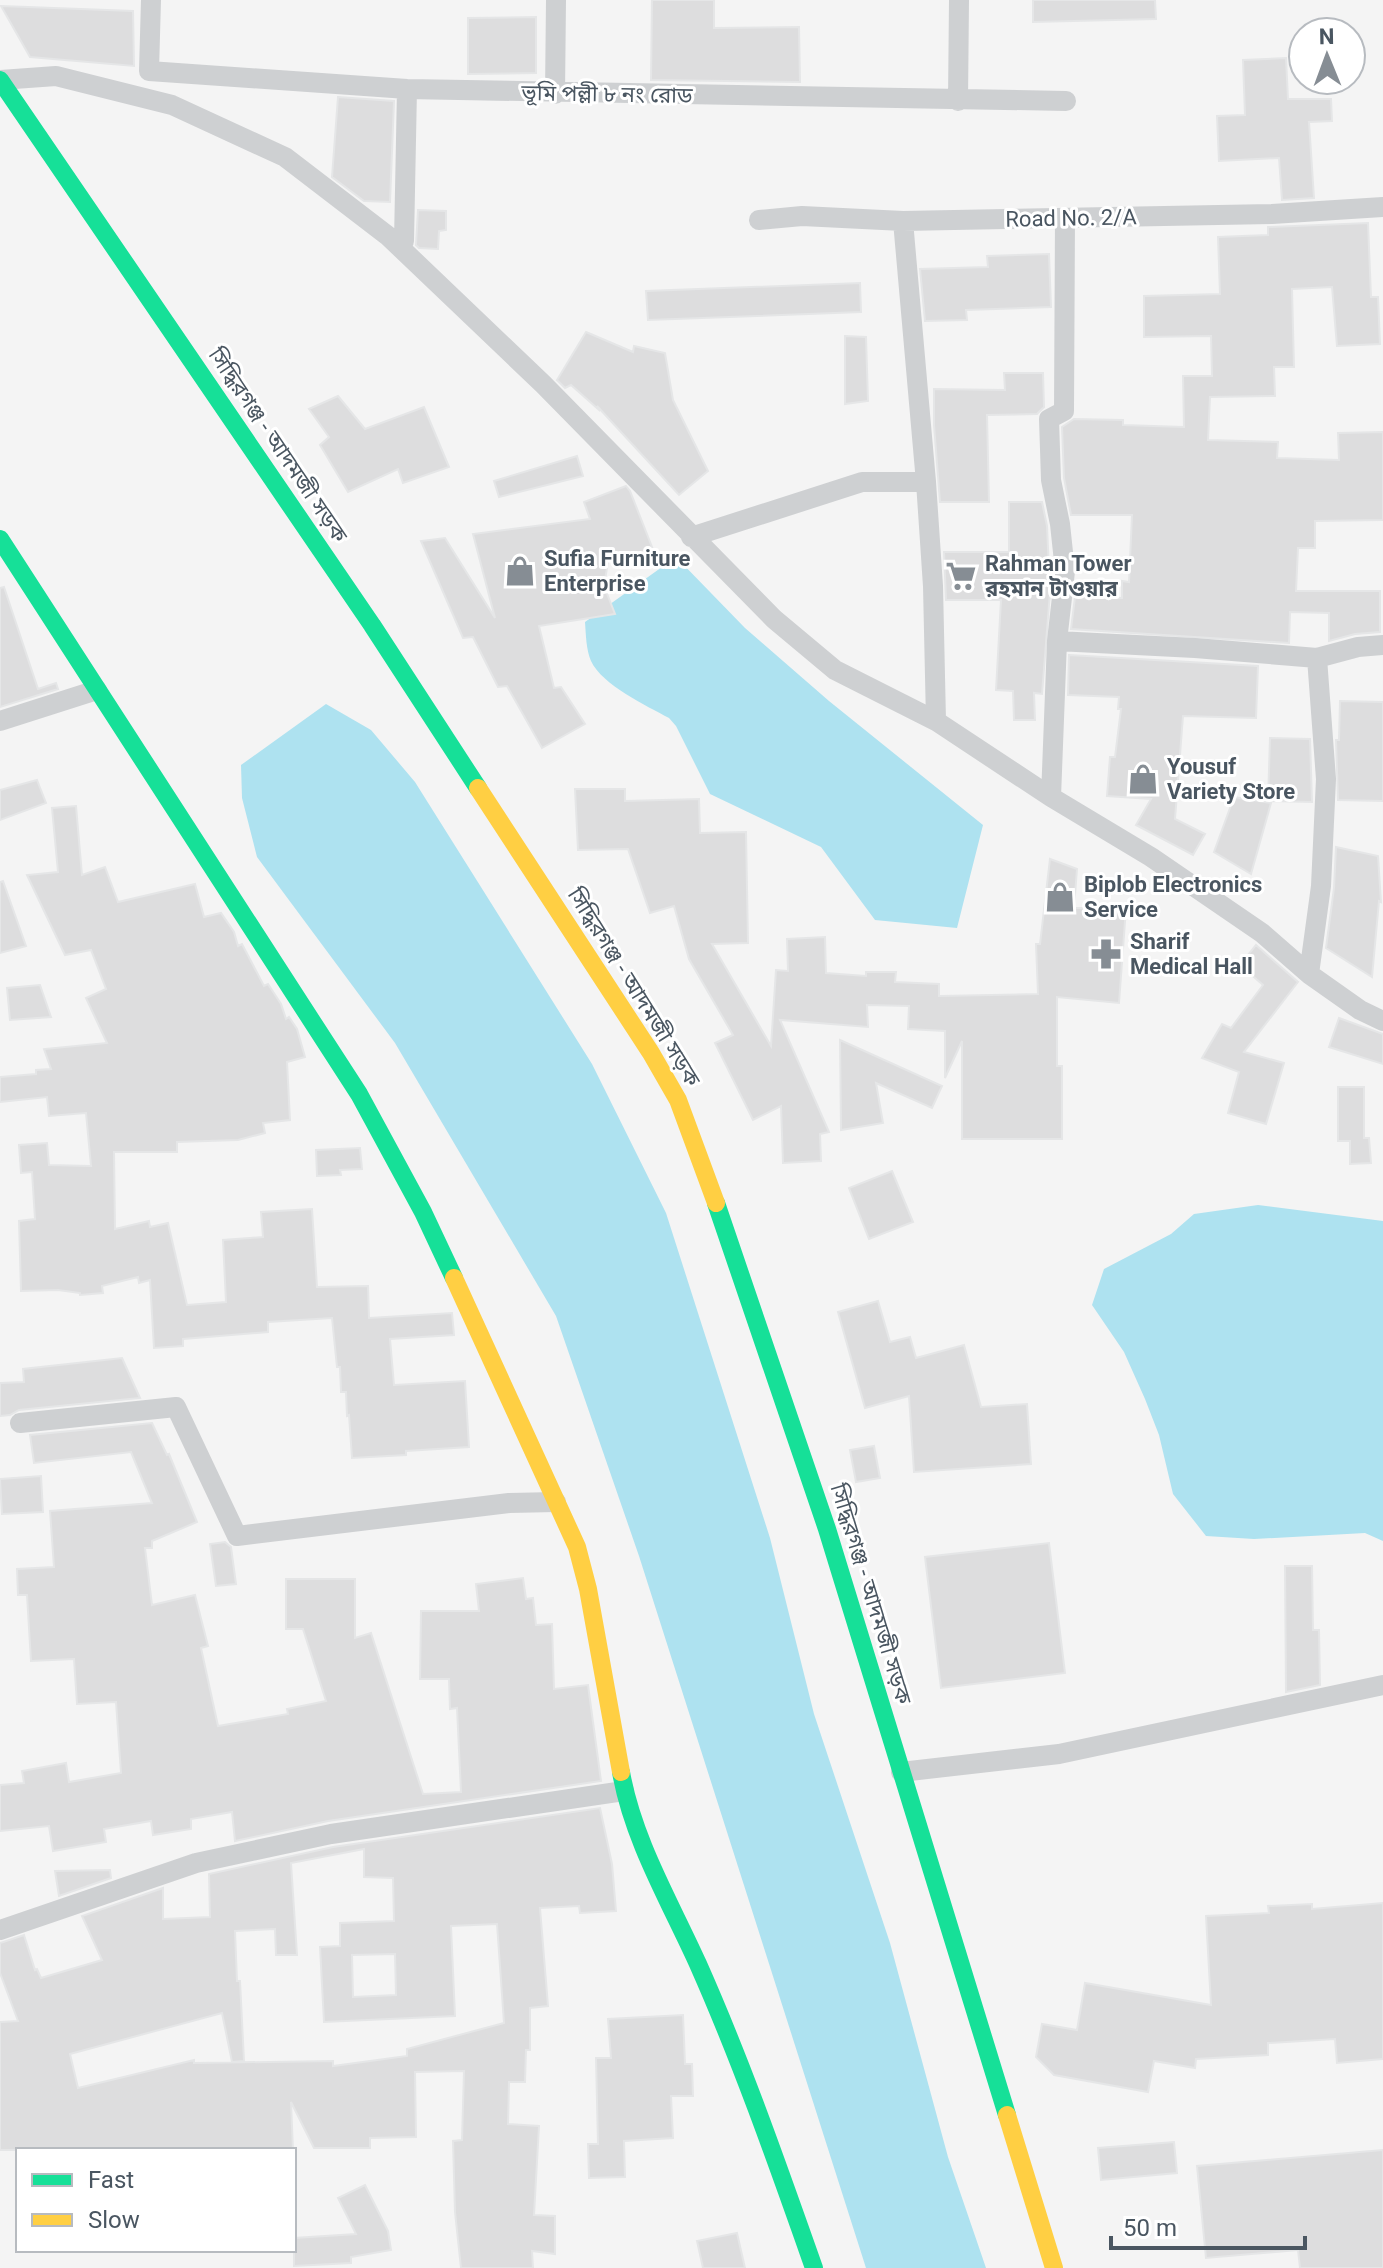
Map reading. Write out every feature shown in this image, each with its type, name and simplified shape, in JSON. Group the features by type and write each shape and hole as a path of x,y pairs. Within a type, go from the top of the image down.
{"main road":[{"name":"সিদ্ধিরগঞ্জ - আদমজী সড়ক","path":"0,80 372,625 651,1053 678,1100 827,1529 1054,2268"},
{"path":"0,539 359,1094 423,1212 577,1547 588,1589 624,1791 658,1883 698,1964 761,2118 814,2268"}],"street":[{"name":"ভূমি পল্লী ৮ নং রোড","path":"151,0 149,71 407,89 555,94 1066,101"},
{"path":"555,94 556,0"},
{"path":"958,101 959,0"},
{"path":"0,80 56,76 172,105 285,157 403,250 543,384 774,619 835,670 936,721 1051,797 1151,857 1262,933 1309,974 1360,1010 1383,1021"},
{"path":"404,241 407,89"},
{"name":"Road No. 2/A","path":"759,220 802,216 903,221 1272,214 1383,207"},
{"path":"1051,797 1057,641 1065,571 1051,480 1049,419 1064,411 1065,218"},
{"path":"903,221 933,586 936,721"},
{"path":"691,537 862,482 926,482"},
{"path":"1057,641 1317,658 1358,647 1383,645"},
{"path":"1309,974 1321,886 1326,779 1317,658"},
{"path":"0,721 97,690"},
{"path":"451,746 466,730"},
{"path":"20,1423 176,1407 237,1536 509,1503 556,1502"},
{"path":"901,1772 1059,1754 1383,1685"},
{"path":"0,1930 196,1863 331,1834 624,1791"}],"water":[{"path":"676,557 745,628 829,701 983,825 957,928 875,920 821,847 710,794 669,718 626,694 597,670 588,652 585,622"},
{"path":"326,704 371,730 415,782 592,1064 666,1213 770,1538 814,1714 890,1943 948,2157 986,2268 866,2268 639,1556 556,1316 395,1043 257,857 242,798 241,765"},
{"path":"1258,1205 1383,1221 1383,1541 1365,1533 1254,1539 1206,1536 1173,1494 1159,1435 1145,1399 1124,1352 1092,1305 1104,1269 1171,1234 1194,1214"}],"building":[{"path":"652,0 714,0 714,28 799,27 800,82 651,80"},
{"path":"1033,0 1155,0 1156,19 1033,22"},
{"path":"1,6 133,11 134,66 30,57"},
{"path":"536,17 536,73 468,74 468,18"},
{"path":"1286,58 1288,99 1331,99 1332,121 1309,122 1314,198 1282,200 1279,158 1219,161 1217,116 1245,115 1243,60"},
{"path":"338,97 394,101 390,202 364,201 332,177"},
{"path":"418,210 446,211 446,230 439,231 438,249 419,248 416,245"},
{"path":"1368,223 1371,297 1378,297 1380,344 1337,346 1332,287 1292,289 1294,367 1274,367 1275,396 1210,397 1208,440 1278,442 1277,458 1339,460 1338,433 1383,432 1383,520 1315,521 1315,548 1298,548 1296,591 1380,591 1380,632 1329,641 1329,613 1290,612 1289,643 1071,629 1075,597 1122,598 1122,581 1129,582 1132,515 1071,515 1064,478 1062,427 1074,419 1123,420 1123,425 1184,427 1183,376 1212,376 1211,336 1144,337 1144,296 1220,294 1218,237 1268,235 1268,227"},
{"path":"1049,254 1051,307 966,310 967,320 925,321 920,269 988,267 987,256"},
{"path":"860,283 861,312 648,320 646,291"},
{"path":"586,332 633,352 634,346 665,353 673,400 708,471 679,495 597,406 598,409 571,385 565,388 557,380"},
{"path":"845,336 866,337 868,401 845,404"},
{"path":"1004,373 1043,373 1044,407 1037,414 987,415 989,502 940,502 934,389 1005,390"},
{"path":"338,396 365,429 424,407 449,467 403,483 398,469 348,492 320,445 329,437 309,409"},
{"path":"577,456 583,476 499,497 494,481"},
{"name":"Sufia Furniture Enterprise","path":"626,486 654,552 609,556 604,586 615,614 539,626 554,688 561,687 585,724 542,748 507,686 498,687 473,637 463,638 421,541 445,538 495,618 473,534 590,519 584,502"},
{"path":"1009,502 1042,502 1047,526 1050,592 1042,694 1034,693 1035,720 1014,720 1013,691 996,690 1001,600 946,600 944,552 1009,552"},
{"path":"4,587 38,689 56,683 58,689 0,707 0,588"},
{"path":"1069,655 1258,666 1256,718 1183,716 1175,819 1205,834 1193,855 1136,825 1151,799 1107,796 1110,757 1115,757 1121,709 1118,709 1119,697 1068,695"},
{"path":"1340,701 1383,702 1383,801 1338,800 1336,740 1339,740"},
{"path":"1270,738 1310,739 1312,802 1268,801"},
{"path":"37,780 46,803 0,820 0,790"},
{"path":"575,789 625,789 625,801 699,799 700,833 746,832 748,943 712,944 771,1046 776,970 788,971 787,939 825,937 826,973 866,976 866,972 896,972 895,982 939,984 939,996 1038,994 1036,944 1040,944 1050,859 1077,869 1074,908 1126,908 1119,1003 1057,997 1057,1066 1062,1066 1062,1139 962,1139 962,1041 945,1078 945,1031 908,1029 909,1006 867,1005 868,1027 780,1020 829,1132 820,1134 821,1161 783,1163 781,1106 753,1120 715,1043 733,1035 689,959 674,906 650,913 628,849 578,850"},
{"path":"1234,797 1271,803 1251,874 1214,852"},
{"path":"76,806 82,875 105,867 118,902 195,884 204,917 221,913 264,986 268,984 281,1004 286,1019 289,1017 297,1029 305,1057 287,1062 290,1120 263,1123 265,1133 238,1140 177,1142 177,1152 114,1152 115,1229 149,1221 150,1227 168,1223 187,1305 226,1302 223,1240 263,1237 261,1212 312,1209 317,1287 368,1286 369,1318 452,1313 454,1335 390,1339 394,1385 465,1381 469,1447 352,1458 346,1392 341,1392 332,1318 268,1322 268,1332 183,1339 183,1346 154,1348 150,1280 139,1283 138,1277 102,1286 103,1293 80,1295 58,1290 21,1291 19,1221 35,1219 32,1172 21,1173 19,1145 47,1143 49,1165 91,1166 86,1113 49,1116 47,1097 0,1102 0,1077 36,1074 36,1070 51,1069 44,1049 107,1043 86,998 106,989 91,950 65,955 27,875 58,872 52,808"},
{"path":"1336,847 1378,856 1381,902 1372,977 1326,948"},
{"path":"3,881 26,946 0,953 0,882"},
{"path":"1256,945 1298,982 1244,1052 1284,1063 1266,1124 1228,1113 1239,1072 1202,1058 1222,1024 1231,1028 1263,985 1240,965"},
{"path":"40,985 51,1017 10,1020 7,988"},
{"path":"1339,1018 1383,1034 1383,1064 1329,1047"},
{"path":"840,1040 942,1086 932,1108 876,1083 883,1123 841,1130"},
{"path":"1338,1087 1364,1087 1364,1138 1369,1138 1371,1163 1350,1164 1350,1141 1338,1141"},
{"path":"360,1148 362,1169 340,1170 341,1175 317,1176 316,1150"},
{"path":"892,1171 913,1222 869,1239 849,1188"},
{"path":"878,1301 890,1342 910,1337 916,1358 964,1345 981,1407 1027,1404 1031,1464 914,1472 909,1396 865,1408 838,1312"},
{"path":"122,1358 140,1398 19,1410 0,1416 0,1383 24,1382 23,1369"},
{"path":"152,1423 169,1454 197,1522 152,1541 152,1548 145,1548 152,1605 195,1595 208,1646 201,1648 218,1726 288,1714 287,1709 326,1701 303,1629 286,1629 286,1579 355,1579 355,1638 371,1633 423,1794 461,1792 457,1708 450,1709 449,1679 420,1679 421,1611 479,1611 476,1584 523,1578 526,1599 533,1598 536,1625 552,1624 554,1689 588,1685 601,1781 328,1821 235,1841 232,1812 191,1819 191,1829 153,1835 151,1821 104,1829 106,1842 53,1851 49,1826 0,1831 0,1785 24,1783 22,1771 66,1763 69,1782 121,1773 116,1702 77,1704 74,1659 31,1661 27,1595 18,1595 17,1569 54,1567 50,1511 152,1503 131,1452 34,1463 30,1435"},
{"path":"874,1446 880,1478 856,1482 850,1450"},
{"path":"41,1476 43,1512 2,1514 0,1479"},
{"path":"225,1542 231,1547 236,1584 216,1586 210,1544"},
{"path":"1049,1543 1065,1673 941,1688 925,1557"},
{"path":"1285,1566 1312,1566 1313,1630 1319,1630 1320,1685 1286,1692"},
{"path":"600,1808 612,1864 616,1911 580,1913 579,1906 540,1908 548,2006 530,2008 530,2050 526,2050 525,2082 509,2082 508,2124 539,2126 534,2215 555,2216 555,2254 532,2251 533,2268 461,2268 455,2212 453,2141 462,2140 464,2071 415,2072 416,2137 370,2138 370,2148 314,2148 291,2102 293,2148 0,2150 0,2022 18,2021 0,1973 0,1943 24,1935 35,1970 41,1978 102,1960 82,1916 163,1888 163,1919 210,1917 209,1874 333,1847","holes":["364,1849 364,1877 393,1878 394,1921 340,1923 340,1946 320,1947 324,2022 455,2016 451,1926 497,1924 504,2023 407,2049 407,2056 333,2066 333,2061 194,2063 194,2060 78,2088 70,2054 222,2013 232,2062 244,2061 235,1931 275,1929 276,1955 297,1955 291,1863","395,1954 396,1995 353,1997 352,1955"]},
{"path":"110,1870 111,1878 59,1896 55,1871"},
{"path":"1383,1903 1383,2059 1337,2063 1335,2039 1268,2043 1268,2055 1196,2059 1195,2068 1154,2061 1148,2092 1054,2075 1036,2057 1042,2024 1077,2030 1085,1983 1211,2005 1206,1916 1269,1913 1268,1906 1312,1904 1312,1909"},
{"path":"683,2015 685,2064 692,2064 693,2096 671,2096 673,2138 624,2141 625,2177 589,2178 588,2144 598,2144 596,2058 611,2058 608,2019"},
{"path":"1174,2142 1177,2173 1101,2180 1098,2148"},
{"path":"1383,2150 1383,2268 1300,2268 1298,2250 1206,2258 1197,2166"},
{"path":"365,2185 388,2231 391,2250 351,2257 351,2263 294,2266 296,2238 356,2234 338,2198"},
{"path":"737,2233 745,2268 703,2268 697,2241"}],"traffic: fast":[{"path":"0,80 372,625 478,788"},
{"path":"0,539 359,1094 423,1212 454,1278"},
{"path":"716,1203 827,1529 1007,2115"},
{"path":"621,1772 643,1846 730,2039 814,2268"}],"traffic: slow":[{"path":"478,788 651,1053 678,1100 716,1203"},
{"path":"454,1278 577,1547 588,1589 621,1772"},
{"path":"1007,2115 1054,2268"}],"place":[{"name":"Sufia Furniture Enterprise","path":"520,571"},
{"name":"Rahman Tower রহমান টাওয়ার","path":"961,576"},
{"name":"Yousuf Variety Store","path":"1143,779"},
{"name":"Biplob Electronics Service","path":"1060,897"},
{"name":"Sharif Medical Hall","path":"1106,954"}]}
